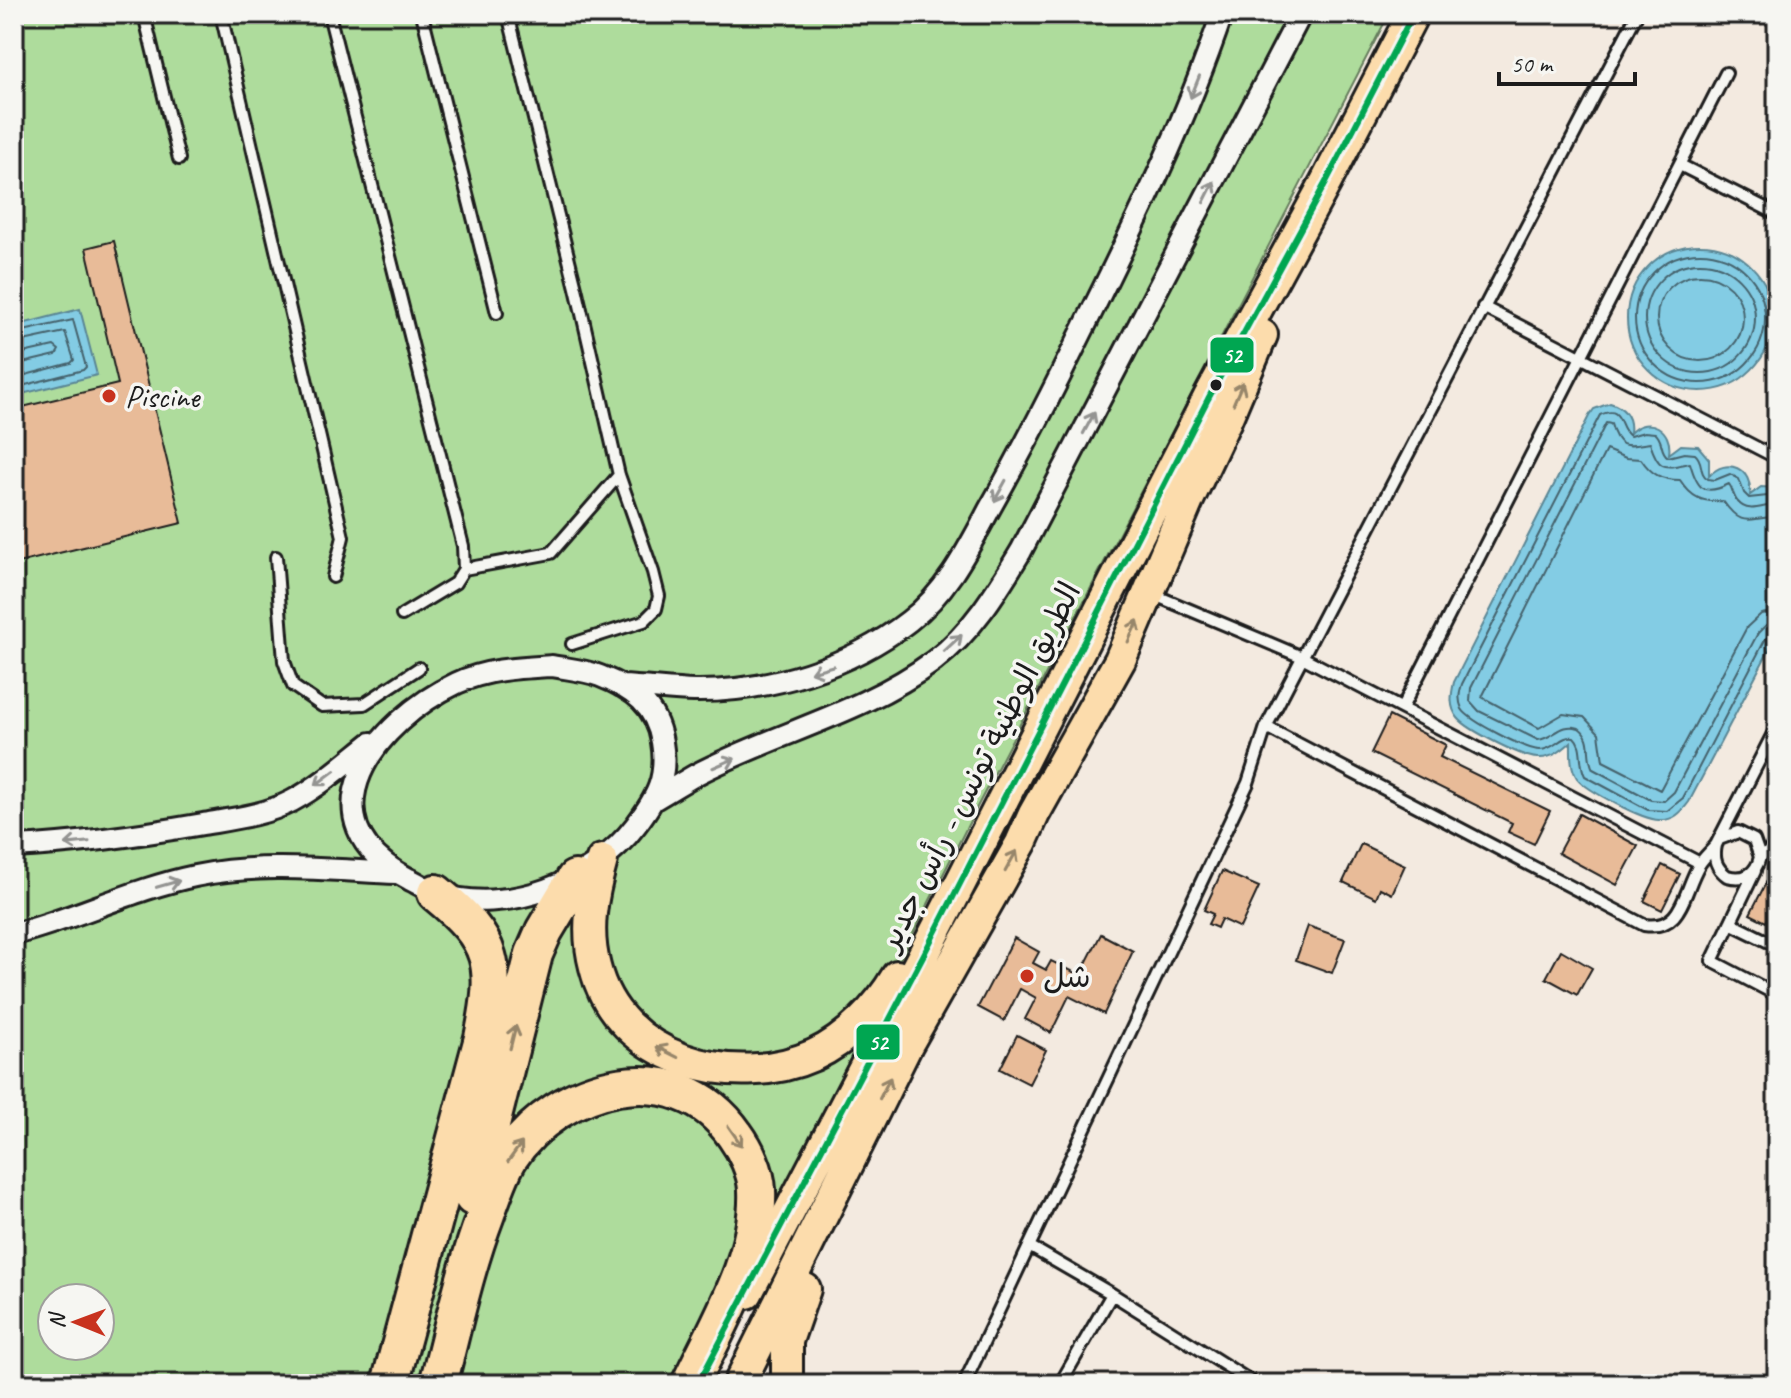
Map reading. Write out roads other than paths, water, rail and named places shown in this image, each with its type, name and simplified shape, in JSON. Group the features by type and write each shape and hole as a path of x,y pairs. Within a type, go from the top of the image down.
{"highway":[{"path":"423,1384 534,954 544,931 589,869"},
{"path":"390,1384 483,1038 491,996 491,972 480,936 465,917 436,893"},
{"path":"438,1384 471,1259 509,1160 536,1127 570,1103 590,1092 637,1085 681,1093 716,1112 743,1146 757,1187 757,1210 743,1269 690,1384"},
{"path":"374,1384 427,1239"}],"main road":[{"name":"الطريق الوطنية تونس - رأس جدير","path":"698,1384 1208,399 1413,14"},
{"name":"الطريق الوطنية تونس - رأس جدير","path":"739,1384 907,1045 1120,660 1326,182"},
{"path":"589,869 595,970 614,1007 628,1026 670,1055 706,1066 744,1070 790,1063 815,1054 858,1023 893,983 975,852"},
{"path":"787,1384 787,1341 848,1189 858,1142"}],"street":[{"path":"621,686 696,691 759,686 835,665 910,621 937,595 962,561 1047,402 1169,151 1222,14"},
{"path":"655,799 699,773 883,694 935,660 967,630 992,598 1021,551 1301,14"},
{"path":"14,847 76,844 134,836 269,811 310,790 430,698 459,682 496,670 552,666 597,674 621,686 646,703 659,722 666,764 655,799 627,836 589,869 515,897 483,901 436,893 398,873 367,849 356,822 354,790 364,761 387,731"},
{"path":"14,934 116,898 194,876 235,869 398,873"}],"lane":[{"path":"144,14 179,159"},
{"path":"221,14 343,537 333,577"},
{"path":"329,14 463,546 464,569 455,583 402,615"},
{"path":"422,14 497,313"},
{"path":"508,14 619,475 659,596 656,609 644,621 572,644"},
{"path":"964,1384 1248,783 1266,727 1637,14"},
{"path":"1402,708 1726,73"},
{"path":"1680,165 1777,214"},
{"path":"1483,307 1777,458"},
{"path":"464,569 551,553 619,475"},
{"path":"276,557 284,661 293,686 322,706 364,704 419,668"},
{"path":"1150,593 1302,657 1700,863"},
{"path":"1766,857 1745,878 1727,876 1715,863 1719,842 1777,726"},
{"path":"1266,727 1644,925 1660,927 1673,920 1700,863 1729,833 1747,834 1766,857"},
{"path":"1777,837 1712,961 1777,995"},
{"path":"1730,923 1777,946"},
{"path":"1029,1246 1255,1384"},
{"path":"1060,1384 1112,1294"}],"water":[{"path":"1700,245 1728,250 1752,266 1768,290 1773,318 1768,346 1752,370 1728,386 1700,391 1672,386 1648,370 1632,346 1627,318 1632,290 1648,266 1672,250"},
{"path":"80,309 97,375 14,396 14,326"},
{"path":"1610,403 1627,414 1630,433 1644,425 1663,431 1669,454 1681,445 1698,446 1709,459 1709,476 1716,470 1731,466 1747,478 1750,495 1761,487 1777,488 1777,635 1689,802 1676,816 1664,820 1651,819 1628,810 1582,783 1573,769 1571,742 1552,755 1531,757 1473,729 1458,718 1452,705 1454,682 1589,416 1594,409"}],"place":[{"name":"Piscine","path":"109,396"},
{"name":"شل","path":"1027,976"}]}
